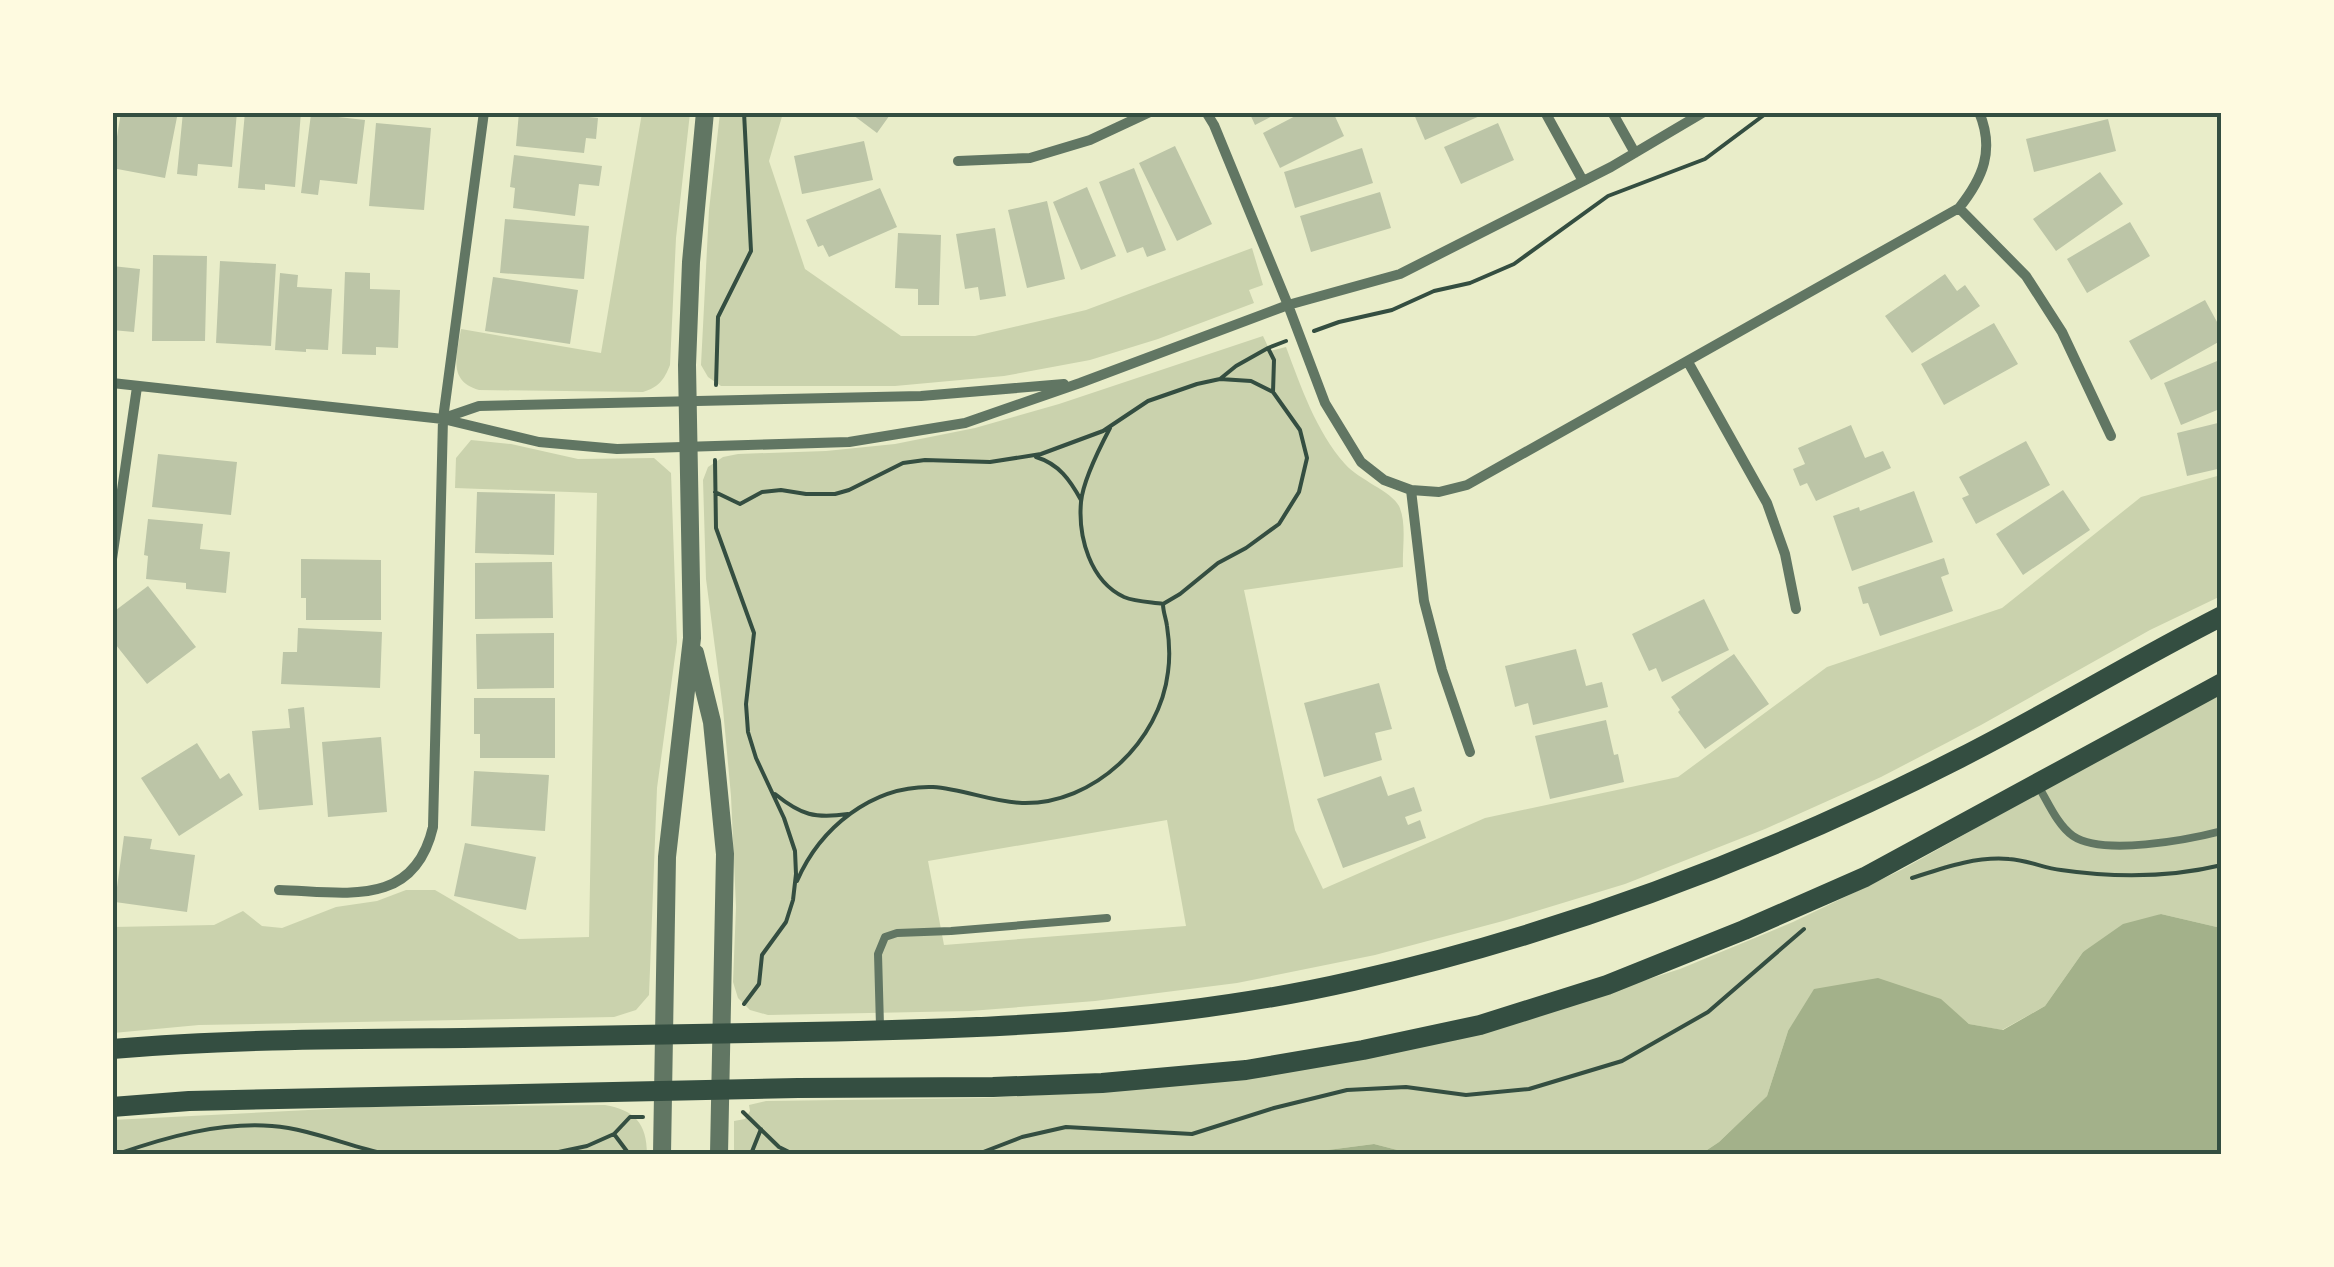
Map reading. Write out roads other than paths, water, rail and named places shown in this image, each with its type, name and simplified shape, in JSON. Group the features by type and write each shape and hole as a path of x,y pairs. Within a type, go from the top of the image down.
{"main road":[{"path":"112,1049 305,1039 971,1028 1098,1020 1238,1002 1367,978 1582,919 1837,817 1962,757 2222,616"},
{"path":"112,1107 189,1101 993,1087 1246,1070 1363,1050 1480,1026 1607,985 1744,930 1865,876 2222,683"}],"street":[{"path":"279,890 364,893 384,889 418,865 428,847 433,827 443,418 484,112"},
{"path":"662,1154 667,857 692,638 687,365 705,112"},
{"path":"958,161 1030,158 1090,140 1150,112"},
{"path":"1206,112 1326,403 1361,462 1384,480 1410,490 1439,492 1467,485 1959,208 1977,186 1986,158 1986,129 1979,112"},
{"path":"1544,112 1583,181"},
{"path":"1612,112 1635,153"},
{"path":"112,382 443,418 539,442 617,449 849,442 965,423 1288,304 1400,274 1583,181 1704,112"},
{"path":"1959,208 2026,276 2062,332 2111,436"},
{"path":"1688,362 1767,502 1786,554 1796,609"},
{"path":"443,418 480,406 921,396 1080,383"},
{"path":"112,559 137,387"},
{"path":"1410,490 1424,600 1442,670 1470,752"},
{"path":"692,638 712,722 725,854 718,1154"}],"lane":[{"path":"2037,784 2066,830 2089,842 2152,844 2222,832"},
{"path":"880,1031 878,954 885,937 1107,918"}]}
